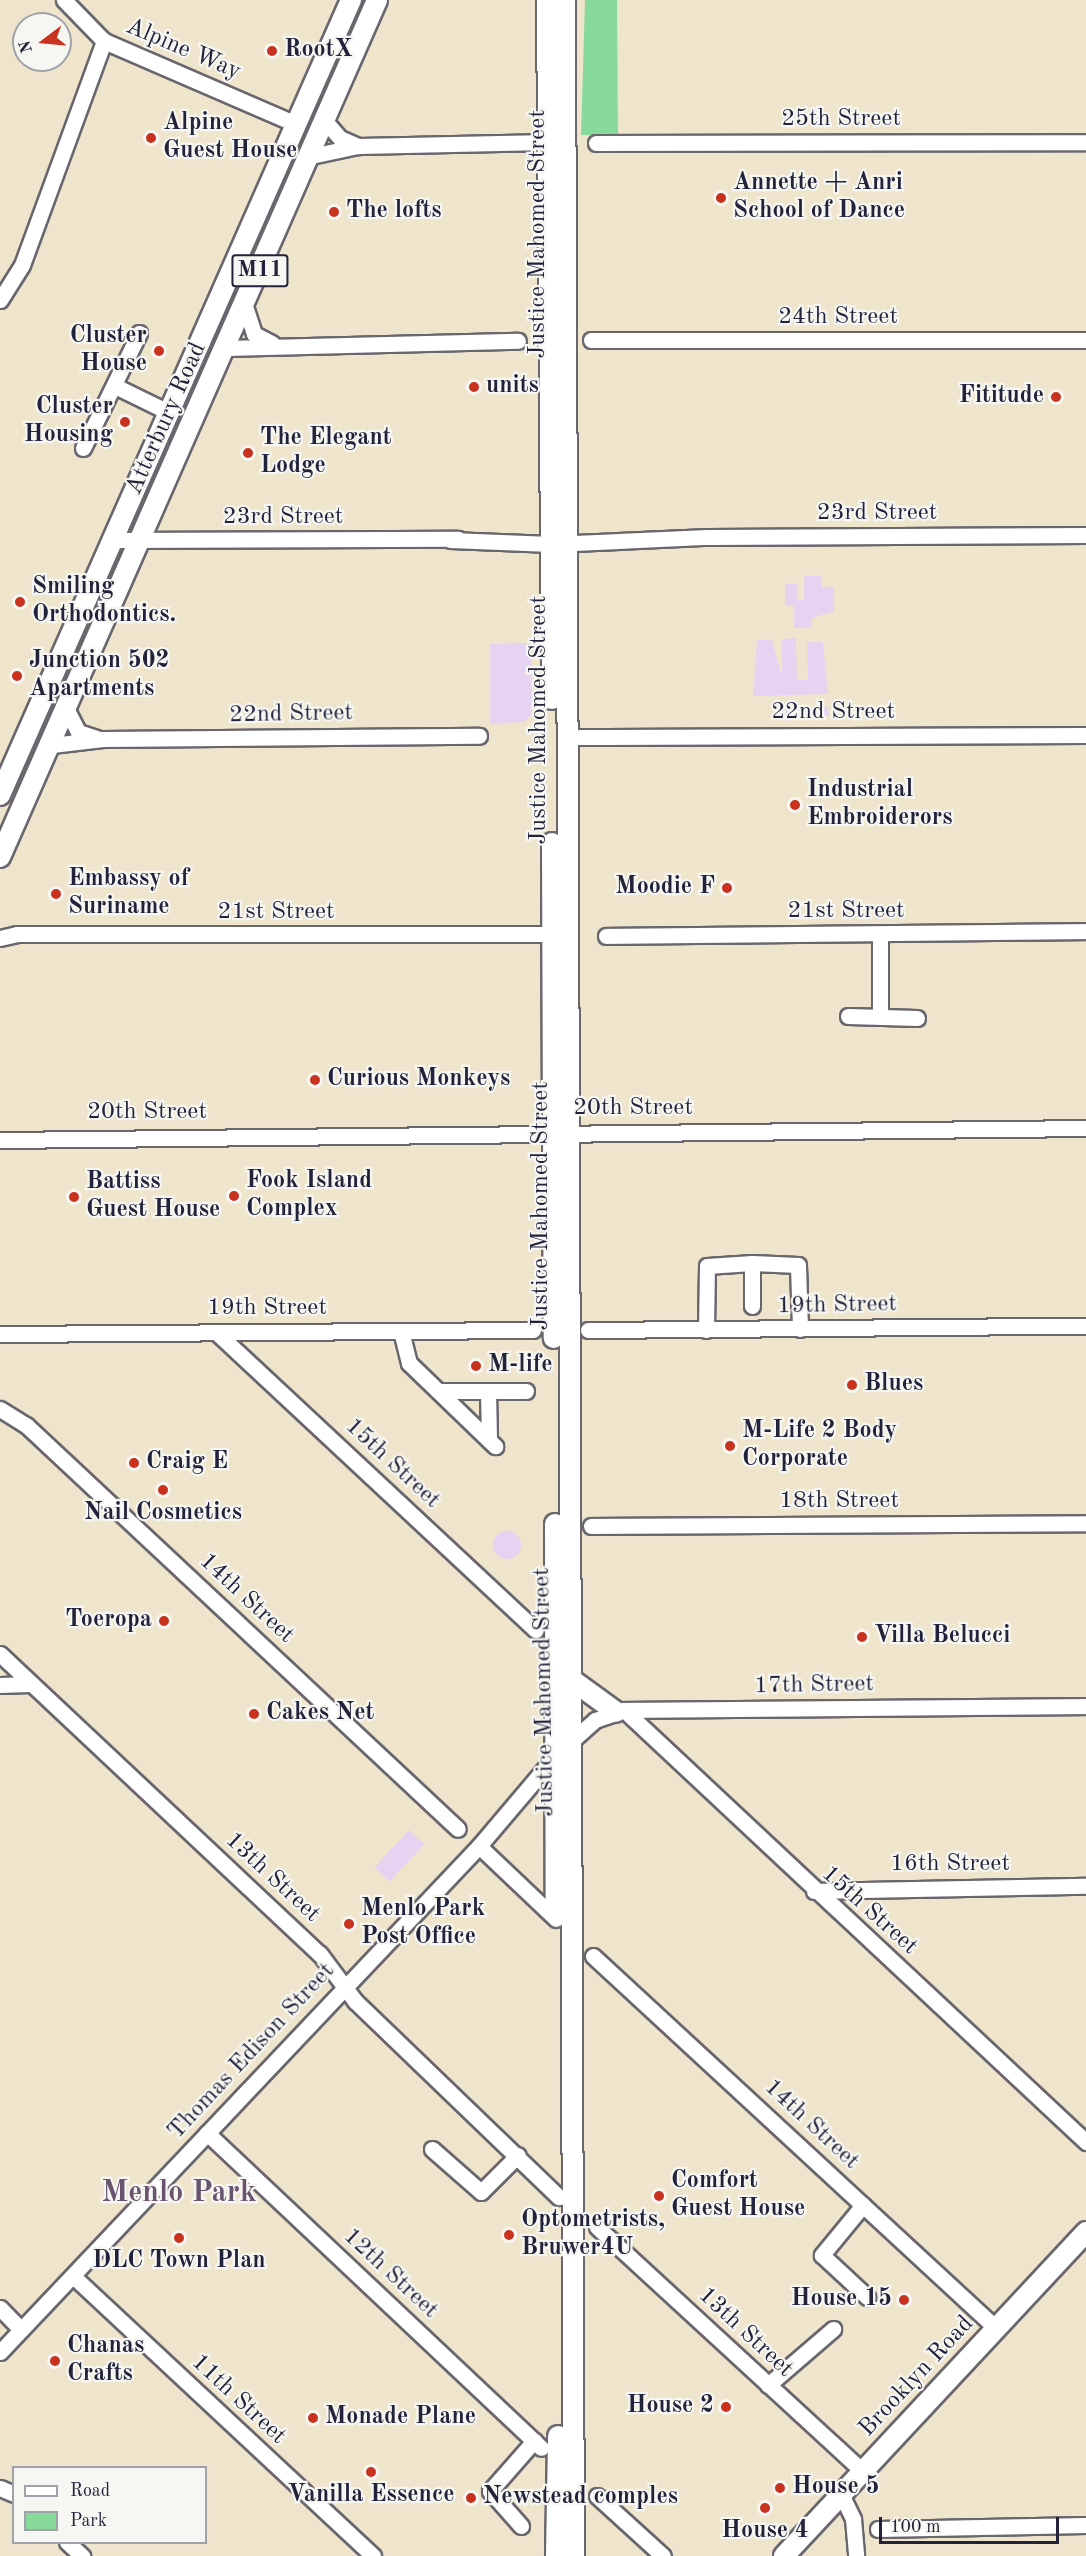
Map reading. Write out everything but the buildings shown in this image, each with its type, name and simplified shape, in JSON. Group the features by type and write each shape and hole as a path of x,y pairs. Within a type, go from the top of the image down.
{"main road":[{"name":"Atterbury Road","path":"0,795 116,540 351,0"},
{"name":"Atterbury Road","path":"0,857 142,542 377,0"},
{"name":"Justice Mahomed Street","path":"547,0 559,539 556,1919 559,2197 556,2556"},
{"name":"Justice Mahomed Street","path":"565,0 552,934 573,1740 568,1930 574,2556"},
{"path":"572,1680 620,1711"},
{"name":"Brooklyn Road","path":"784,2556 1086,2232"}],"street":[{"name":"Alpine Way","path":"64,0 104,41 296,124"},
{"path":"0,300 22,265 104,41"},
{"path":"325,122 340,138 358,146"},
{"path":"311,156 358,146 549,142"},
{"name":"25th Street","path":"596,143 1086,142"},
{"path":"244,306 254,334 275,344"},
{"path":"83,448 139,333"},
{"name":"24th Street","path":"591,340 1086,340"},
{"path":"226,348 275,344 518,341"},
{"path":"115,386 170,413"},
{"name":"23rd Street","path":"116,540 142,542 1086,535"},
{"name":"22nd Street","path":"67,710 78,732 103,739"},
{"name":"22nd Street","path":"579,737 1086,735"},
{"name":"22nd Street","path":"52,746 103,739 479,736"},
{"name":"21st Street","path":"606,936 880,935 1086,931"},
{"name":"21st Street","path":"0,938 16,934 552,934"},
{"path":"880,935 880,1017"},
{"path":"848,1016 918,1018"},
{"name":"20th Street","path":"0,1140 558,1132 1086,1128"},
{"path":"752,1263 752,1306"},
{"path":"706,1329 707,1266 752,1263 798,1265 800,1329"},
{"name":"19th Street","path":"588,1330 1086,1326"},
{"name":"19th Street","path":"0,1334 533,1330"},
{"path":"401,1331 409,1363 492,1443 488,1391"},
{"name":"15th Street","path":"216,1332 536,1630"},
{"path":"438,1391 526,1391"},
{"name":"14th Street","path":"0,1409 26,1425 458,1828"},
{"name":"18th Street","path":"591,1526 1086,1523"},
{"name":"13th Street","path":"0,1654 320,1954 344,1985 559,2197"},
{"name":"13th Street","path":"0,1665 26,1680"},
{"path":"0,1685 26,1680"},
{"name":"17th Street","path":"557,1754 595,1720 620,1711 1086,1706"},
{"name":"15th Street","path":"620,1711 1086,2142"},
{"name":"Thomas Edison Street","path":"0,2352 74,2277 344,1985 479,1846 557,1754"},
{"path":"479,1846 556,1919"},
{"name":"16th Street","path":"814,1891 1086,1886"},
{"name":"14th Street","path":"592,1956 997,2329"},
{"name":"12th Street","path":"207,2133 538,2444 490,2491 521,2526"},
{"path":"432,2149 481,2192 518,2155"},
{"path":"863,2205 822,2254 867,2297"},
{"name":"13th Street","path":"597,2227 863,2472"},
{"name":"11th Street","path":"74,2277 374,2556"},
{"path":"0,2308 21,2330"},
{"path":"768,2385 833,2329"},
{"path":"841,2494 854,2519 856,2556"},
{"path":"597,2496 663,2556"},
{"path":"878,2529 1086,2525"},
{"path":"69,2544 82,2556"}],"shaded area":[{"path":"804,576 822,576 822,587 834,587 834,611 812,618 812,628 794,628 794,606 785,605 785,584 797,584 797,600 804,600"},
{"path":"796,638 797,680 808,680 807,642 823,642 828,694 753,696 757,640 772,640 782,677 782,639"},
{"path":"531,643 532,714 524,722 490,724 490,644"},
{"path":"828,706 829,716 794,717 786,722 785,709"},
{"path":"507,1531 517,1535 521,1545 517,1555 507,1559 497,1555 493,1545 497,1535"},
{"path":"409,1830 424,1844 390,1882 374,1867"}],"green space":[{"path":"585,0 617,0 618,136 581,135"}],"place":[{"name":"RootX","path":"272,51"},
{"name":"Alpine Guest House","path":"151,138"},
{"name":"Annette + Anri School of Dance","path":"721,198"},
{"name":"The lofts","path":"334,212"},
{"name":"Cluster House","path":"159,351"},
{"name":"units","path":"474,387"},
{"name":"Fititude","path":"1056,397"},
{"name":"Cluster Housing","path":"125,422"},
{"name":"The Elegant Lodge","path":"248,453"},
{"name":"Smiling Orthodontics.","path":"20,602"},
{"name":"Junction 502 Apartments","path":"17,676"},
{"name":"Industrial Embroiderors","path":"795,805"},
{"name":"Moodie F","path":"727,888"},
{"name":"Embassy of Suriname","path":"56,894"},
{"name":"Curious Monkeys","path":"315,1080"},
{"name":"Fook Island Complex","path":"234,1196"},
{"name":"Battiss Guest House","path":"74,1197"},
{"name":"M-life","path":"476,1366"},
{"name":"Blues","path":"852,1385"},
{"name":"M-Life 2 Body Corporate","path":"730,1446"},
{"name":"Craig E","path":"134,1463"},
{"name":"Nail Cosmetics","path":"163,1490"},
{"name":"Toeropa","path":"164,1621"},
{"name":"Villa Belucci","path":"862,1637"},
{"name":"Cakes Net","path":"254,1714"},
{"name":"Menlo Park Post Office","path":"349,1924"},
{"name":"Comfort Guest House","path":"659,2196"},
{"name":"Optometrists, Bruwer4U","path":"509,2235"},
{"name":"DLC Town Plan","path":"179,2238"},
{"name":"House 15","path":"904,2300"},
{"name":"Chanas Crafts","path":"55,2361"},
{"name":"House 2","path":"726,2407"},
{"name":"Monade Plane","path":"313,2418"},
{"name":"Vanilla Essence","path":"371,2472"},
{"name":"House 5","path":"780,2488"},
{"name":"Newstead comples","path":"471,2498"},
{"name":"House 4","path":"765,2508"}],"district":[{"name":"Menlo Park","path":"179,2193"}]}
